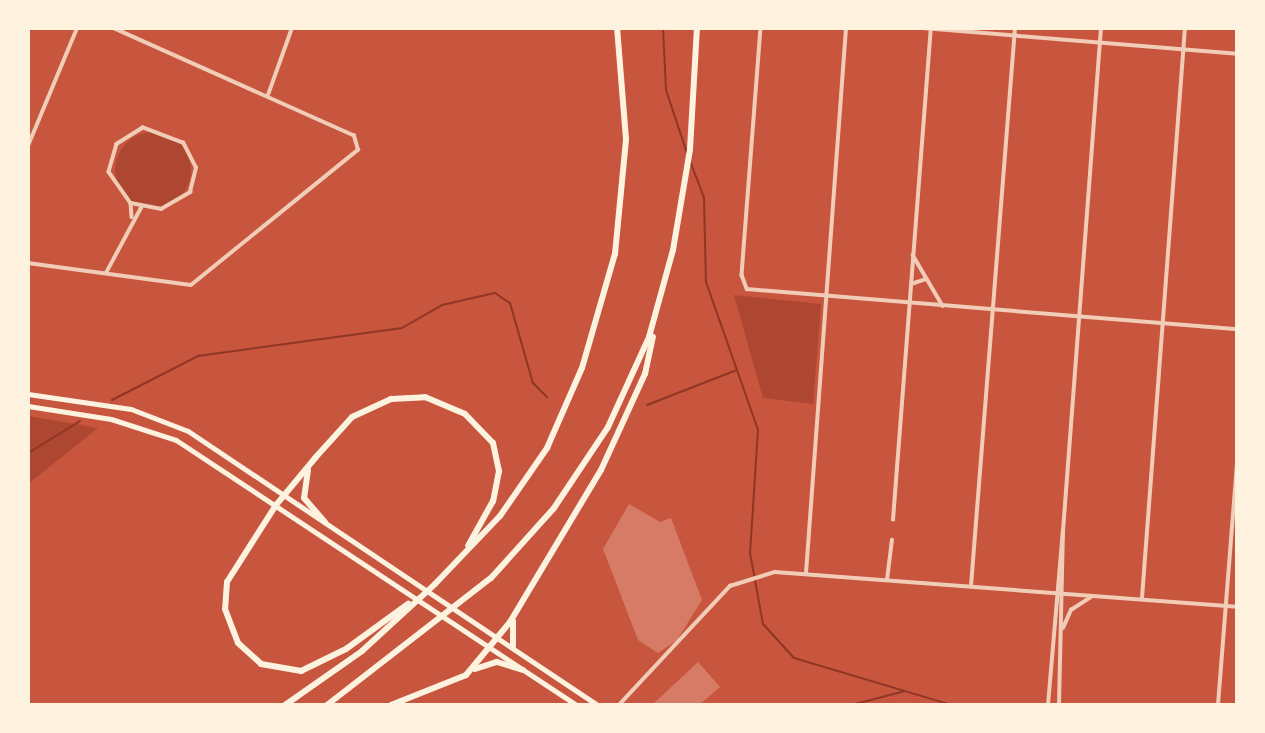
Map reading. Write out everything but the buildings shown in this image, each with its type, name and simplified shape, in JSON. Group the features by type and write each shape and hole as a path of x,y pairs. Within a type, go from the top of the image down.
{"highway":[{"path":"285,705 362,650 435,584 464,554 547,448 605,297 625,180 617,28"},
{"path":"473,670 515,613 614,444 645,373 678,226 695,94 697,28"},
{"path":"327,705 458,607 554,508 608,427 659,307"},
{"path":"435,584 313,668 289,672 261,664 232,634 225,597 233,569 284,494 352,416 391,399 425,397 465,414 493,443 499,471 493,500 464,554"},
{"path":"316,457 302,487 307,505 326,522"},
{"path":"513,646 515,613"},
{"path":"391,705 497,662 523,670"}],"main road":[{"path":"28,394 151,415 206,442 482,625 597,705"},
{"path":"28,406 164,433 576,705"}],"street":[{"path":"28,263 194,284 348,163 358,150 354,136 112,28"},
{"path":"267,96 292,28"},
{"path":"761,28 743,254 747,289 1237,329"},
{"path":"806,573 846,28"},
{"path":"923,28 1237,54"},
{"path":"893,520 907,304 931,28"},
{"path":"971,586 1015,28"},
{"path":"1059,705 1063,531 1101,28"},
{"path":"1142,599 1185,28"},
{"path":"28,146 78,30"},
{"path":"133,131 165,133 190,150 196,178 173,206 142,207 131,203 112,183 113,152 133,131"},
{"path":"131,203 132,217"},
{"path":"106,274 132,217 142,207"},
{"path":"912,253 943,306"},
{"path":"909,286 927,279"},
{"path":"1217,705 1237,464"},
{"path":"1048,703 1054,593 1063,531"},
{"path":"887,580 892,540"},
{"path":"619,705 642,685 740,580 775,572 1237,607"},
{"path":"1061,633 1071,610 1093,596"}],"shaded area":[{"path":"146,132 160,132 174,138 185,149 191,170 188,185 180,197 160,208 146,208 132,202 121,191 115,177 115,163 121,149 132,138"},
{"path":"734,295 821,304 813,404 763,398"},
{"path":"28,416 98,428 28,484"}],"waterway":[{"path":"663,28 666,90 687,153"},
{"path":"690,161 704,197 706,282 758,430 750,553 763,624 794,658 952,705"},
{"path":"112,400 198,356 402,328 442,305 495,293 510,303 533,383 547,397"},
{"path":"647,405 737,370"},
{"path":"28,453 80,421"},
{"path":"851,705 905,691"}]}
